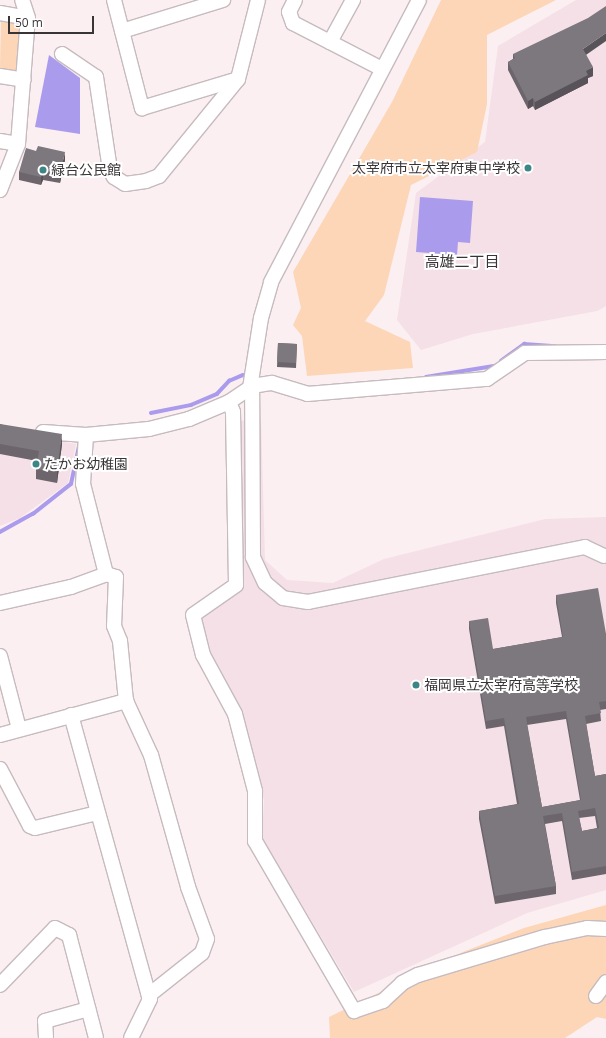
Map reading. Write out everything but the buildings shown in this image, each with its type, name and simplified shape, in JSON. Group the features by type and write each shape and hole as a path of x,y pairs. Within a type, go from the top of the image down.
{"street":[{"path":"0,190 18,144 28,18 22,0"},
{"path":"114,0 142,108 238,79"},
{"path":"122,31 223,0"},
{"path":"62,54 96,76 110,170 125,184 159,176 238,79 258,0"},
{"path":"295,0 289,12 293,23 382,69"},
{"path":"330,42 353,0"},
{"path":"418,0 272,282 261,318 252,386 253,557 265,583 283,598 308,602 585,547 604,556"},
{"path":"0,13 28,18"},
{"path":"0,76 24,80"},
{"path":"0,141 18,144"},
{"path":"30,430 86,435 149,429 189,419 229,402 252,386 272,383 307,394 487,379 525,353 606,352"},
{"path":"229,402 233,412 236,585 193,615 203,655 235,714 255,791 255,841 354,1011 383,1001 402,983 418,975 545,937 587,928 606,929"},
{"path":"86,435 82,484 106,574"},
{"path":"0,603 72,587 106,574 116,577 114,626 120,641 126,701 152,755 188,887 207,939 202,952 149,995 131,1038"},
{"path":"0,656 19,729"},
{"path":"0,735 126,701"},
{"path":"71,715 97,813 149,995"},
{"path":"0,769 30,826 35,828 97,813"},
{"path":"0,985 55,928 69,935 96,1038"},
{"path":"596,996 606,982"},
{"path":"46,1038 45,1021 88,1009"}],"shaded area":[{"path":"441,0 556,0 487,35 487,104 477,152 411,185 384,295 365,321 410,342 413,368 307,376 302,336 293,325 301,308 293,272 392,102"},
{"name":"太宰府市立太宰府東中学校","path":"576,0 606,0 606,306 597,311 473,334 421,350 397,320 416,193 485,142 498,46"},
{"path":"1,19 15,21 21,30 18,71 0,69"},
{"path":"49,55 80,78 80,134 35,127"},
{"path":"420,197 473,201 470,243 458,242 457,255 416,252"},
{"name":"福岡県立太宰府高等学校","path":"261,419 265,560 287,580 333,583 384,559 545,519 606,517 606,890 527,913 354,992 262,838 264,800 241,710 209,659 198,618 243,587 239,421"},
{"name":"たかお幼稚園","path":"0,431 76,444 68,483 20,518 0,526"},
{"path":"606,905 606,1019 597,1017 565,1038 330,1038 329,1017 463,952 524,928"}],"waterway":[{"path":"501,361 524,344 555,346"},
{"path":"426,377 495,366"},
{"path":"151,413 191,405 217,394 229,381 243,375"},
{"path":"0,532 33,514 71,484 79,446"}],"place":[{"name":"太宰府市立太宰府東中学校","path":"528,168"},
{"name":"緑台公民館","path":"43,170"},
{"name":"たかお幼稚園","path":"36,464"},
{"name":"福岡県立太宰府高等学校","path":"416,685"}],"district":[{"name":"高雄二丁目","path":"462,262"}]}
